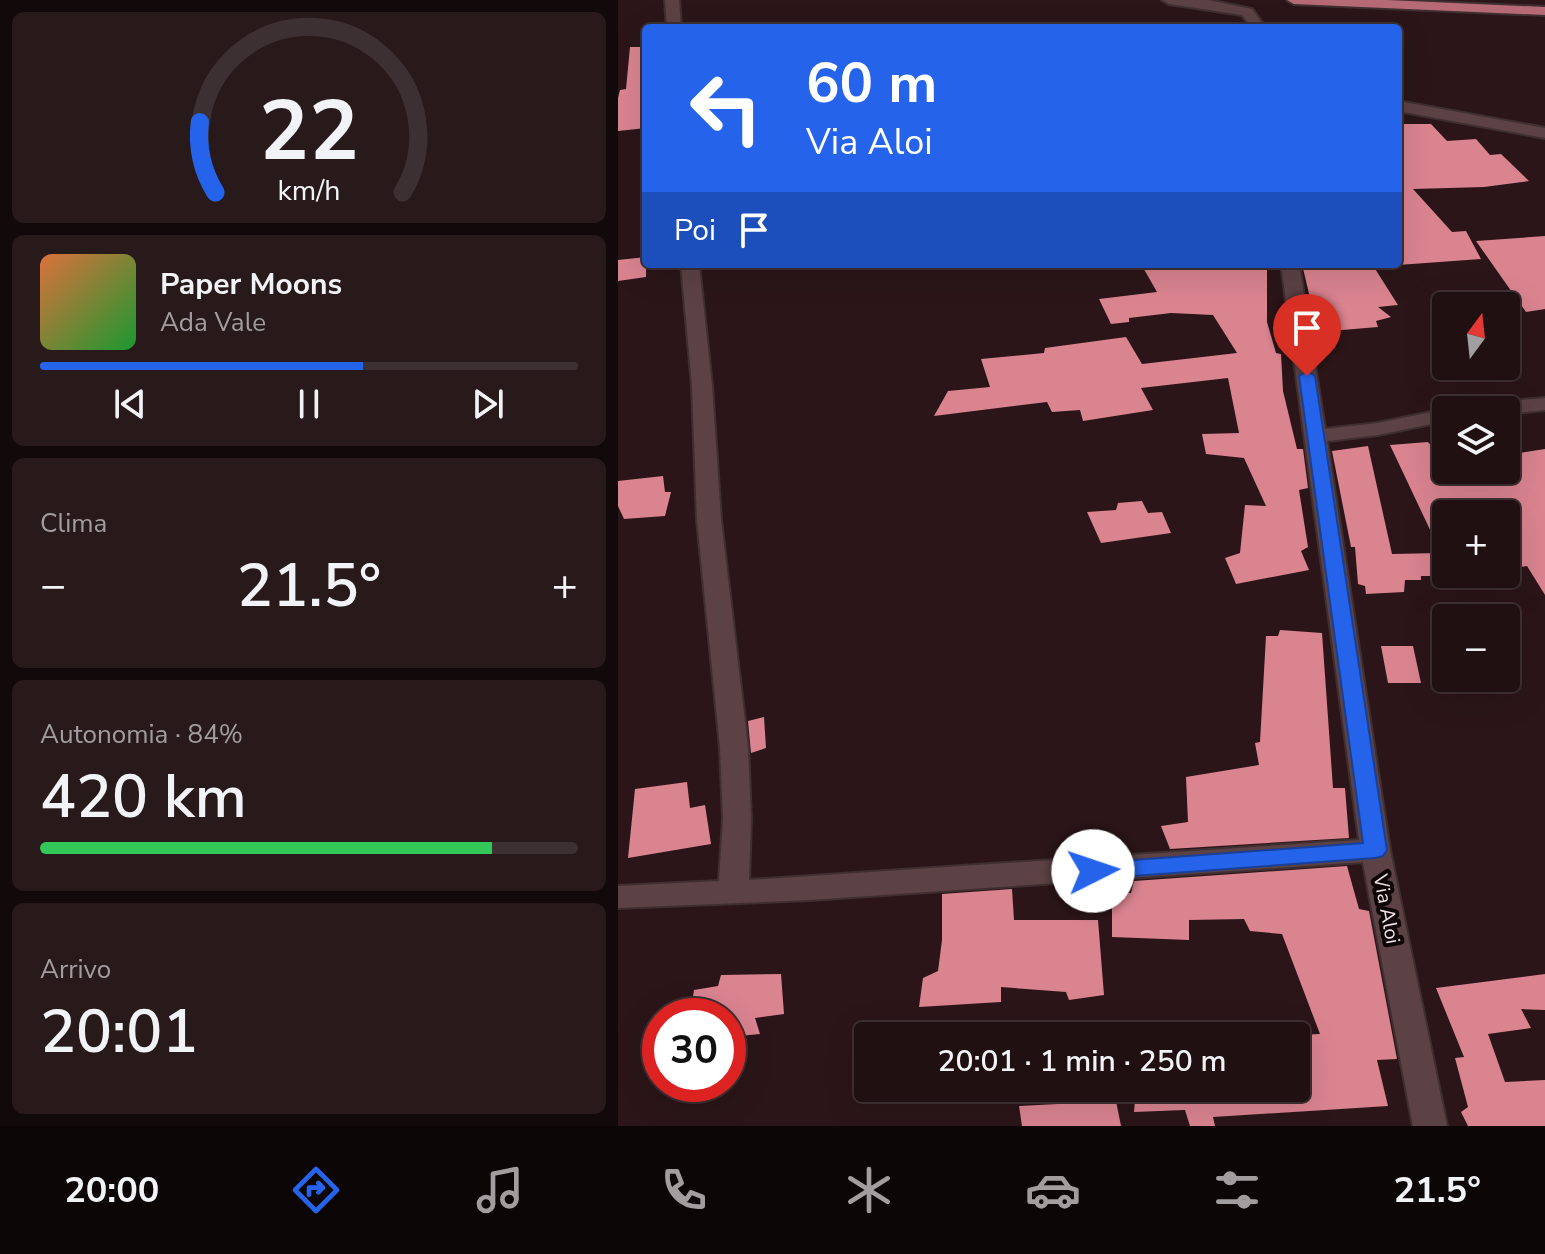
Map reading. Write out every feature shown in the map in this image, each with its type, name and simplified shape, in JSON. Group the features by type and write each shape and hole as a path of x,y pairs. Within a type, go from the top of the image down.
{"main road":[{"path":"1294,0 1545,11"}],"street":[{"path":"672,0 674,24"},
{"path":"1169,0 1247,12 1256,24"},
{"path":"1402,107 1545,133"},
{"path":"690,268 702,386 709,520 734,747 737,819 733,892"},
{"name":"Via Aloi","path":"1291,268 1375,850 1430,1126"},
{"path":"1520,406 1545,404"},
{"path":"1316,436 1378,429 1432,418"},
{"path":"618,897 1047,874 1375,850"}],"building":[{"path":"630,47 642,47 642,128 618,131 618,98 620,90 626,89"},
{"path":"1402,124 1431,124 1447,141 1476,139 1490,155 1501,154 1529,181 1484,187 1413,189 1452,232 1466,231 1481,259 1402,265"},
{"path":"1545,236 1545,309 1526,312 1520,303 1520,292 1512,292 1476,241"},
{"path":"642,257 646,277 618,281 618,260"},
{"path":"1143,268 1267,268 1267,322 1276,353 1281,354 1283,391 1297,449 1303,449 1308,488 1299,490 1308,547 1301,551 1309,570 1236,584 1225,558 1240,553 1245,505 1266,506 1244,458 1206,454 1202,434 1239,433 1228,378 1141,388 1153,410 1083,421 1080,410 1052,412 1047,402 934,416 948,391 990,387 981,359 1044,353 1045,348 1126,337 1142,364 1237,353 1213,315 1171,313 1129,318 1129,322 1111,324 1099,299 1157,292"},
{"path":"1303,268 1375,268 1398,305 1378,307 1391,317 1376,321 1378,327 1318,332"},
{"path":"1428,442 1432,447 1432,484 1520,484 1520,453 1545,449 1545,595 1527,566 1520,567 1520,500 1432,500 1432,534 1390,445"},
{"path":"1368,446 1392,554 1432,553 1432,576 1405,580 1404,592 1366,594 1365,586 1358,584 1355,547 1351,547 1332,451"},
{"path":"663,476 665,492 671,492 665,516 624,519 618,506 618,481"},
{"path":"1142,501 1148,513 1162,512 1171,533 1101,543 1087,512 1116,510 1118,503"},
{"path":"1280,630 1322,633 1333,788 1345,788 1349,838 1170,849 1161,826 1188,822 1186,777 1259,765 1255,743 1260,742 1266,636 1278,636"},
{"path":"1381,646 1413,646 1421,683 1388,683"},
{"path":"764,717 766,748 751,753 748,721"},
{"path":"687,782 690,808 705,805 711,844 628,858 635,789"},
{"path":"1347,866 1359,909 1369,911 1397,1059 1377,1060 1388,1106 1213,1117 1215,1126 1190,1126 1185,1110 1134,1112 1135,1102 1310,1102 1310,1034 1320,1034 1282,934 1250,931 1244,919 1189,920 1189,940 1112,937 1112,894 1131,893 1134,881"},
{"path":"1012,889 1014,920 1098,920 1104,995 1069,1000 1066,992 1001,987 1001,1002 919,1007 923,978 938,971 942,894"},
{"path":"781,974 784,1014 755,1018 760,1034 746,1035 746,998 693,998 694,990 718,986 721,975"},
{"path":"1545,974 1545,1010 1521,1009 1531,1028 1488,1034 1505,1082 1545,1080 1545,1126 1468,1126 1461,1112 1468,1107 1455,1058 1464,1057 1436,988"},
{"path":"1116,1102 1121,1126 1022,1126 1019,1106"}],"route":[{"path":"1093,871 1375,850 1307,376"}]}
